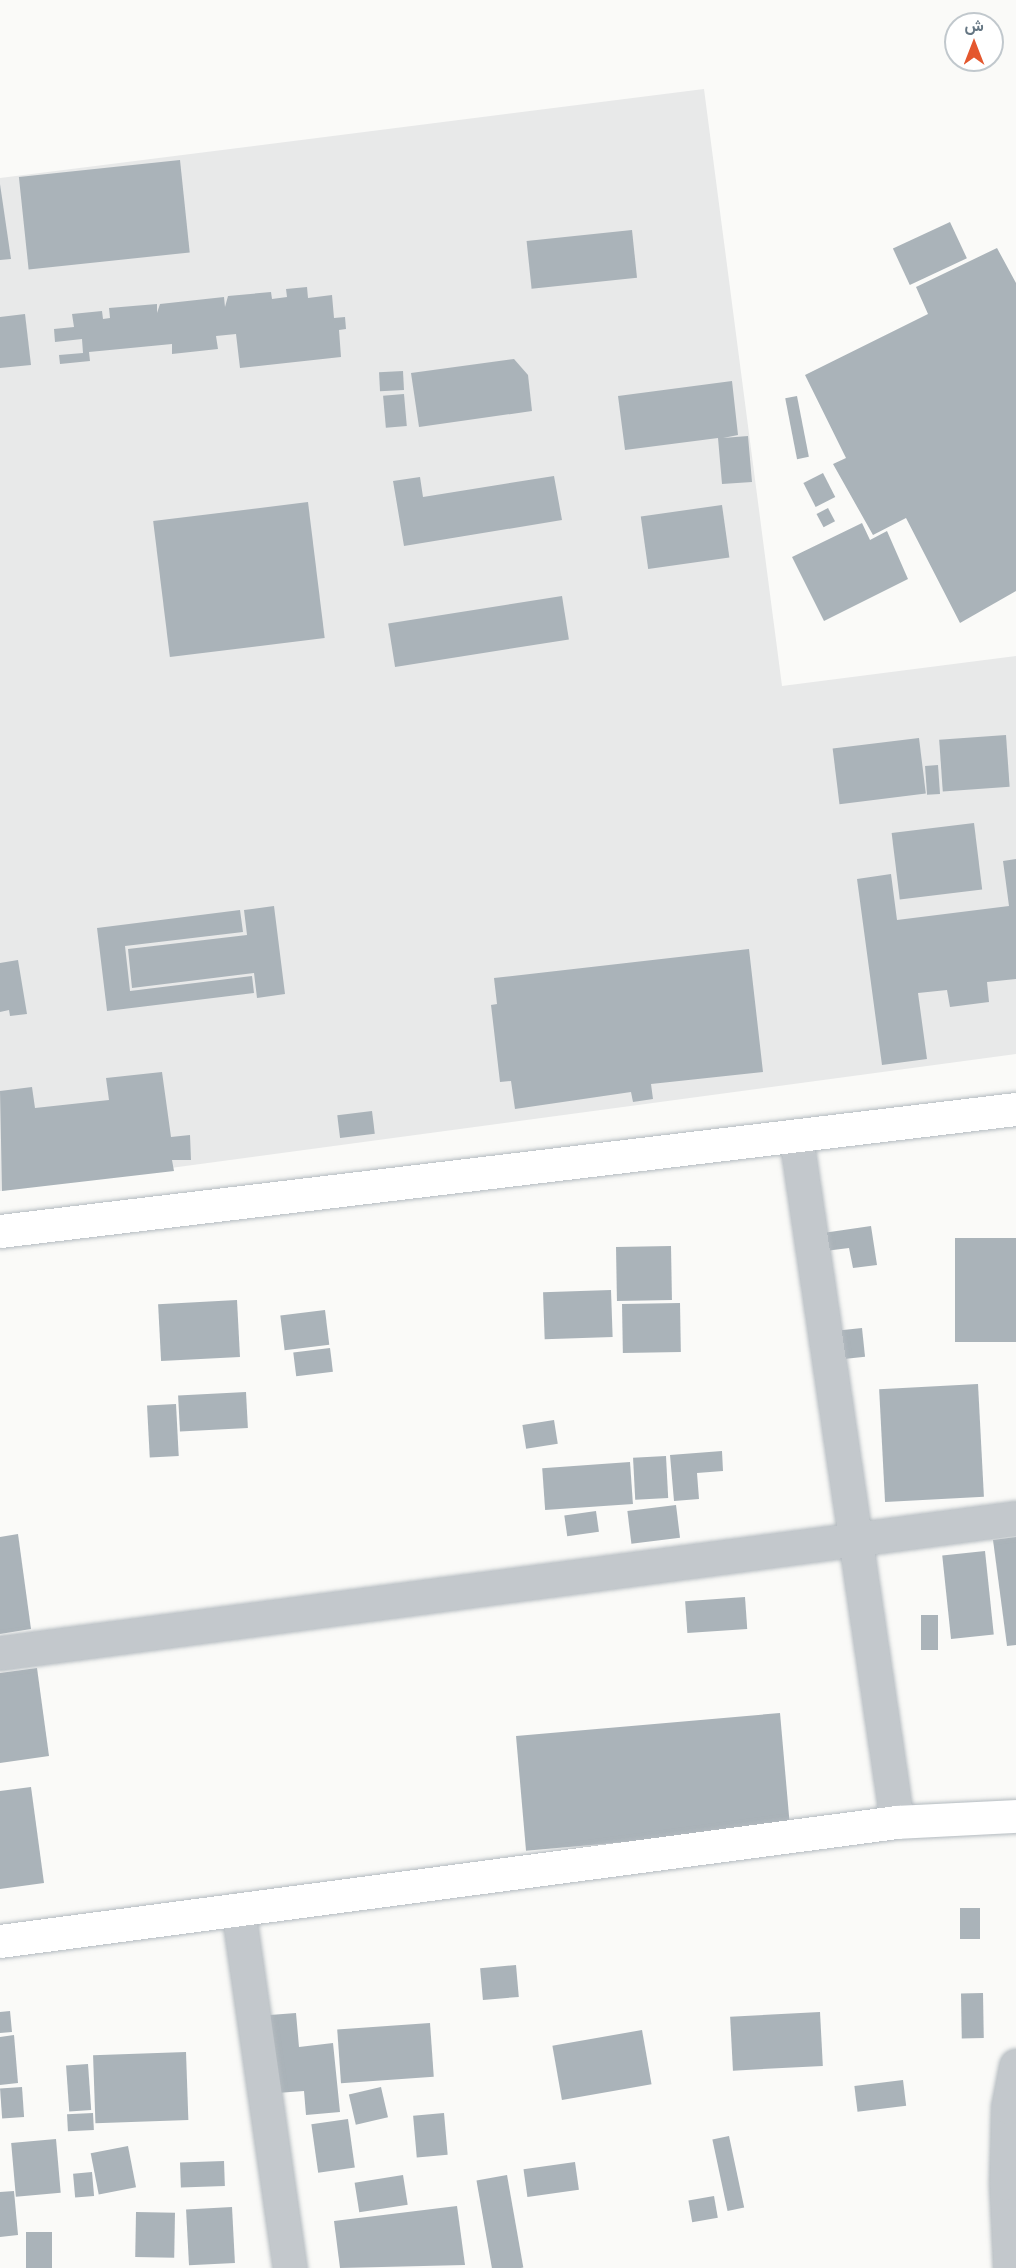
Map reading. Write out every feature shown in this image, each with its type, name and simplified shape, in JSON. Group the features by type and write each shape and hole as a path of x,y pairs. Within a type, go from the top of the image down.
{"main road":[{"path":"0,1231 1016,1109"},
{"path":"0,1941 897,1822 1016,1816"}],"street":[{"path":"796,1137 897,1822"},
{"path":"0,1653 1016,1518"},
{"path":"238,1909 290,2268"},
{"path":"1010,2268 1007,2140 1016,2066"}],"shaded area":[{"path":"704,89 782,686 1016,656 1016,1054 0,1191 0,178"}],"building":[{"path":"180,160 190,252 29,269 19,177"},
{"path":"0,184 11,259 0,260"},
{"path":"950,222 967,258 910,285 893,249"},
{"path":"632,230 637,278 532,289 527,241"},
{"path":"997,248 1016,283 1016,591 960,623 906,518 873,535 833,464 846,458 805,375 928,314 916,287"},
{"path":"307,287 308,298 332,295 334,318 345,317 346,329 339,330 341,357 240,368 236,334 216,336 218,349 172,354 172,344 89,352 90,361 60,364 59,355 83,353 82,339 55,342 54,329 74,327 72,314 102,311 103,319 110,318 109,308 157,304 157,313 160,304 224,297 225,307 228,296 271,292 272,299 287,297 286,289"},
{"path":"25,314 31,365 0,368 0,317"},
{"path":"514,359 528,375 532,411 419,427 411,373"},
{"path":"403,371 404,390 380,391 379,372"},
{"path":"732,381 738,435 723,438 748,436 752,482 722,484 718,438 625,450 618,396"},
{"path":"404,394 407,426 386,428 383,396"},
{"path":"797,396 809,457 797,459 785,398"},
{"path":"823,473 835,497 816,507 803,483"},
{"path":"554,476 562,520 404,546 393,481 420,477 423,497"},
{"path":"308,502 325,638 170,657 153,521"},
{"path":"722,505 729,557 648,569 641,516"},
{"path":"828,508 835,521 824,527 817,514"},
{"path":"862,523 870,540 887,531 908,579 824,621 792,557"},
{"path":"562,596 569,639 395,667 388,624"},
{"path":"1006,735 1010,787 943,792 939,740"},
{"path":"919,738 926,794 839,804 833,749"},
{"path":"938,765 940,794 927,795 925,766"},
{"path":"974,823 982,890 900,900 892,833"},
{"path":"1016,859 1016,979 987,982 989,1002 950,1007 947,990 918,993 927,1059 882,1065 857,879 891,874 897,920 1009,906 1003,861"},
{"path":"274,906 285,994 257,998 254,973 132,988 128,949 247,935 244,910"},
{"path":"240,910 243,932 125,946 130,991 252,976 254,993 107,1011 97,928"},
{"path":"749,949 763,1072 651,1084 653,1099 633,1102 631,1092 515,1109 511,1081 500,1082 491,1005 497,1004 494,978"},
{"path":"18,960 27,1014 10,1016 9,1010 0,1012 0,963"},
{"path":"162,1072 171,1137 190,1135 191,1160 172,1160 174,1171 2,1191 0,1091 32,1087 35,1108 109,1100 106,1078"},
{"path":"372,1111 375,1134 340,1138 337,1115"},
{"path":"871,1226 877,1265 853,1268 849,1248 825,1251 823,1233"},
{"path":"955,1238 1016,1238 1016,1342 955,1342"},
{"path":"671,1246 672,1300 617,1301 616,1247"},
{"path":"611,1290 613,1337 545,1339 543,1292"},
{"path":"237,1300 240,1357 161,1361 158,1304"},
{"path":"680,1303 681,1352 623,1353 622,1304"},
{"path":"325,1310 329,1345 285,1350 280,1315"},
{"path":"862,1328 865,1357 825,1361 822,1332"},
{"path":"330,1348 333,1372 296,1376 293,1353"},
{"path":"978,1384 984,1497 885,1502 879,1389"},
{"path":"246,1392 248,1428 180,1432 178,1396"},
{"path":"176,1404 179,1456 150,1457 147,1406"},
{"path":"554,1420 558,1444 526,1449 522,1425"},
{"path":"722,1451 723,1471 697,1473 699,1499 674,1501 670,1455"},
{"path":"666,1456 668,1498 635,1500 633,1458"},
{"path":"630,1462 633,1504 545,1510 542,1468"},
{"path":"676,1505 680,1538 631,1544 627,1511"},
{"path":"596,1511 599,1532 567,1536 564,1515"},
{"path":"18,1534 31,1629 0,1634 0,1537"},
{"path":"1016,1537 1016,1645 1007,1646 993,1540"},
{"path":"985,1551 994,1635 951,1639 942,1555"},
{"path":"745,1597 747,1629 687,1633 685,1601"},
{"path":"921,1615 938,1615 938,1650 921,1650"},
{"path":"37,1668 49,1756 0,1763 0,1673"},
{"path":"780,1713 790,1828 526,1851 516,1736"},
{"path":"31,1787 44,1883 0,1889 0,1791"},
{"path":"960,1908 980,1908 980,1939 960,1939"},
{"path":"516,1965 519,1997 483,2000 480,1968"},
{"path":"961,1993 983,1993 984,2038 962,2038"},
{"path":"10,2011 12,2032 0,2033 0,2012"},
{"path":"820,2012 823,2066 733,2071 730,2017"},
{"path":"296,2013 299,2047 333,2043 340,2112 306,2115 304,2091 277,2093 270,2015"},
{"path":"430,2023 434,2077 341,2083 337,2029"},
{"path":"642,2030 652,2084 562,2100 552,2046"},
{"path":"14,2035 18,2083 0,2085 0,2037"},
{"path":"186,2052 188,2120 95,2123 93,2055"},
{"path":"88,2064 91,2110 69,2111 66,2066"},
{"path":"903,2080 906,2106 858,2112 854,2086"},
{"path":"22,2087 24,2117 2,2118 0,2089"},
{"path":"381,2087 388,2117 356,2125 349,2094"},
{"path":"93,2113 94,2130 68,2131 67,2114"},
{"path":"444,2113 448,2155 417,2158 413,2116"},
{"path":"348,2119 355,2168 318,2173 311,2124"},
{"path":"729,2136 744,2207 728,2211 712,2140"},
{"path":"56,2139 61,2193 16,2197 11,2143"},
{"path":"128,2146 136,2187 99,2194 91,2153"},
{"path":"224,2161 225,2186 181,2188 180,2163"},
{"path":"575,2162 579,2190 527,2197 524,2169"},
{"path":"92,2172 94,2196 75,2198 73,2174"},
{"path":"403,2175 408,2205 359,2212 355,2183"},
{"path":"507,2175 523,2268 492,2268 476,2180"},
{"path":"14,2191 18,2235 0,2237 0,2192"},
{"path":"714,2196 718,2218 692,2222 688,2201"},
{"path":"457,2206 465,2265 340,2268 334,2221"},
{"path":"232,2207 235,2263 189,2265 186,2209"},
{"path":"136,2212 175,2213 174,2258 135,2257"},
{"path":"26,2232 52,2232 52,2268 26,2268"}]}
